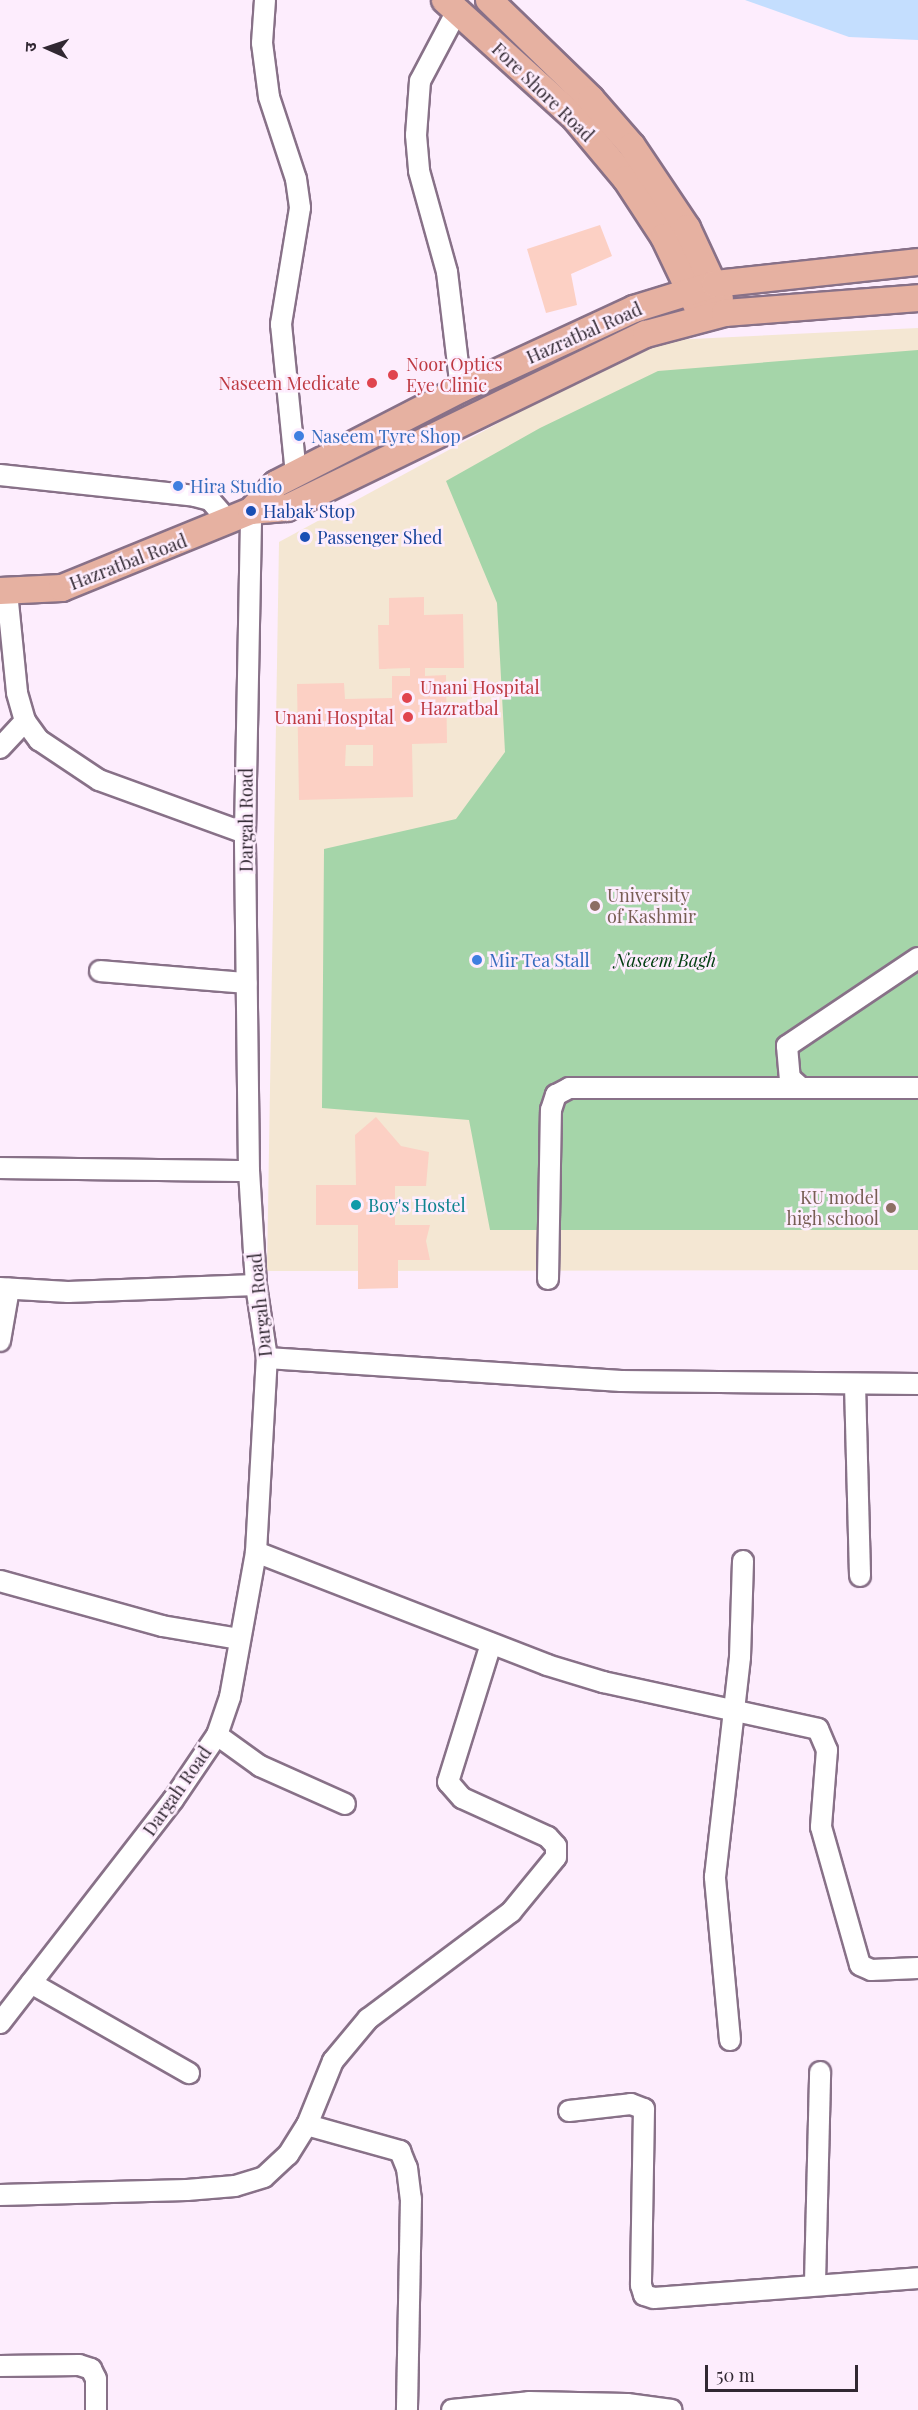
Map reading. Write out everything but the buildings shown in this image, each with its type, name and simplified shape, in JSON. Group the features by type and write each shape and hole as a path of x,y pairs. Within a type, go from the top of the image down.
{"main road":[{"name":"Fore Shore Road","path":"489,0 591,99 632,146 664,188 715,284 714,315"},
{"name":"Fore Shore Road","path":"451,5 574,117 626,179 664,237 689,291 714,315"},
{"name":"Hazratbal Road","path":"251,511 276,484 461,389 634,309 715,284 918,262"},
{"name":"Hazratbal Road","path":"3,591 62,588 251,511 287,508 646,334 714,315 918,298"}],"street":[{"path":"265,0 262,43 269,97 296,178 300,208 281,324 296,474"},
{"path":"451,5 420,81 416,135 419,171 447,272 461,389"},
{"path":"0,475 195,495 210,500 228,521"},
{"name":"Dargah Road","path":"0,2023 173,1800 217,1735 230,1697 256,1552 267,1358 256,1285 249,1171 244,833 251,511"},
{"path":"3,591 17,693 25,721 65,762 99,780 244,833"},
{"path":"0,748 25,721"},
{"path":"801,1088 790,1078 787,1046 918,958"},
{"path":"100,971 247,983"},
{"path":"548,1279 551,1110 556,1095 569,1088 918,1088"},
{"path":"0,1168 249,1171"},
{"path":"0,1341 5,1289 68,1292 256,1285"},
{"path":"267,1358 621,1381 918,1384"},
{"path":"855,1384 860,1576"},
{"path":"256,1552 491,1644 603,1682 818,1729 823,1734 827,1750 821,1827 860,1965 871,1970 918,1968"},
{"path":"730,2040 715,1877 733,1710 743,1561"},
{"path":"0,1581 162,1626 240,1639"},
{"path":"0,2195 75,2196 235,2186 264,2177 288,2155 307,2125 333,2061 368,2019 511,1912 556,1857 556,1846 548,1837 462,1798 448,1782 491,1644"},
{"path":"217,1735 260,1766 345,1804"},
{"path":"31,1983 189,2073"},
{"path":"815,2283 820,2072"},
{"path":"569,2111 631,2104 644,2109 640,2285 644,2295 666,2297 815,2283 918,2278"},
{"path":"307,2125 400,2151 407,2168 411,2199 407,2410"},
{"path":"0,2366 79,2365 91,2369 96,2379 96,2410"},
{"path":"452,2410 627,2404 672,2410"}],"shaded area":[{"name":"Naseem Bagh","path":"918,328 918,1270 267,1271 279,542 650,341"}],"green space":[{"name":"Naseem Bagh","path":"918,350 918,1230 490,1230 469,1120 322,1108 324,849 456,819 505,752 497,603 446,481 540,428 658,371"}],"water":[{"path":"745,0 918,0 918,40 849,37"}],"place":[{"name":"Noor Optics Eye Clinic","path":"393,375"},
{"name":"Naseem Medicate","path":"372,383"},
{"name":"Naseem Tyre Shop","path":"299,436"},
{"name":"Hira Studio","path":"178,486"},
{"name":"Habak Stop","path":"251,511"},
{"name":"Passenger Shed","path":"305,537"},
{"name":"Unani Hospital Hazratbal","path":"407,698"},
{"name":"Unani Hospital","path":"408,717"},
{"name":"University of Kashmir","path":"595,906"},
{"name":"Mir Tea Stall","path":"477,960"},
{"name":"Boy's Hostel","path":"356,1205"},
{"name":"KU model high school","path":"891,1208"}]}
